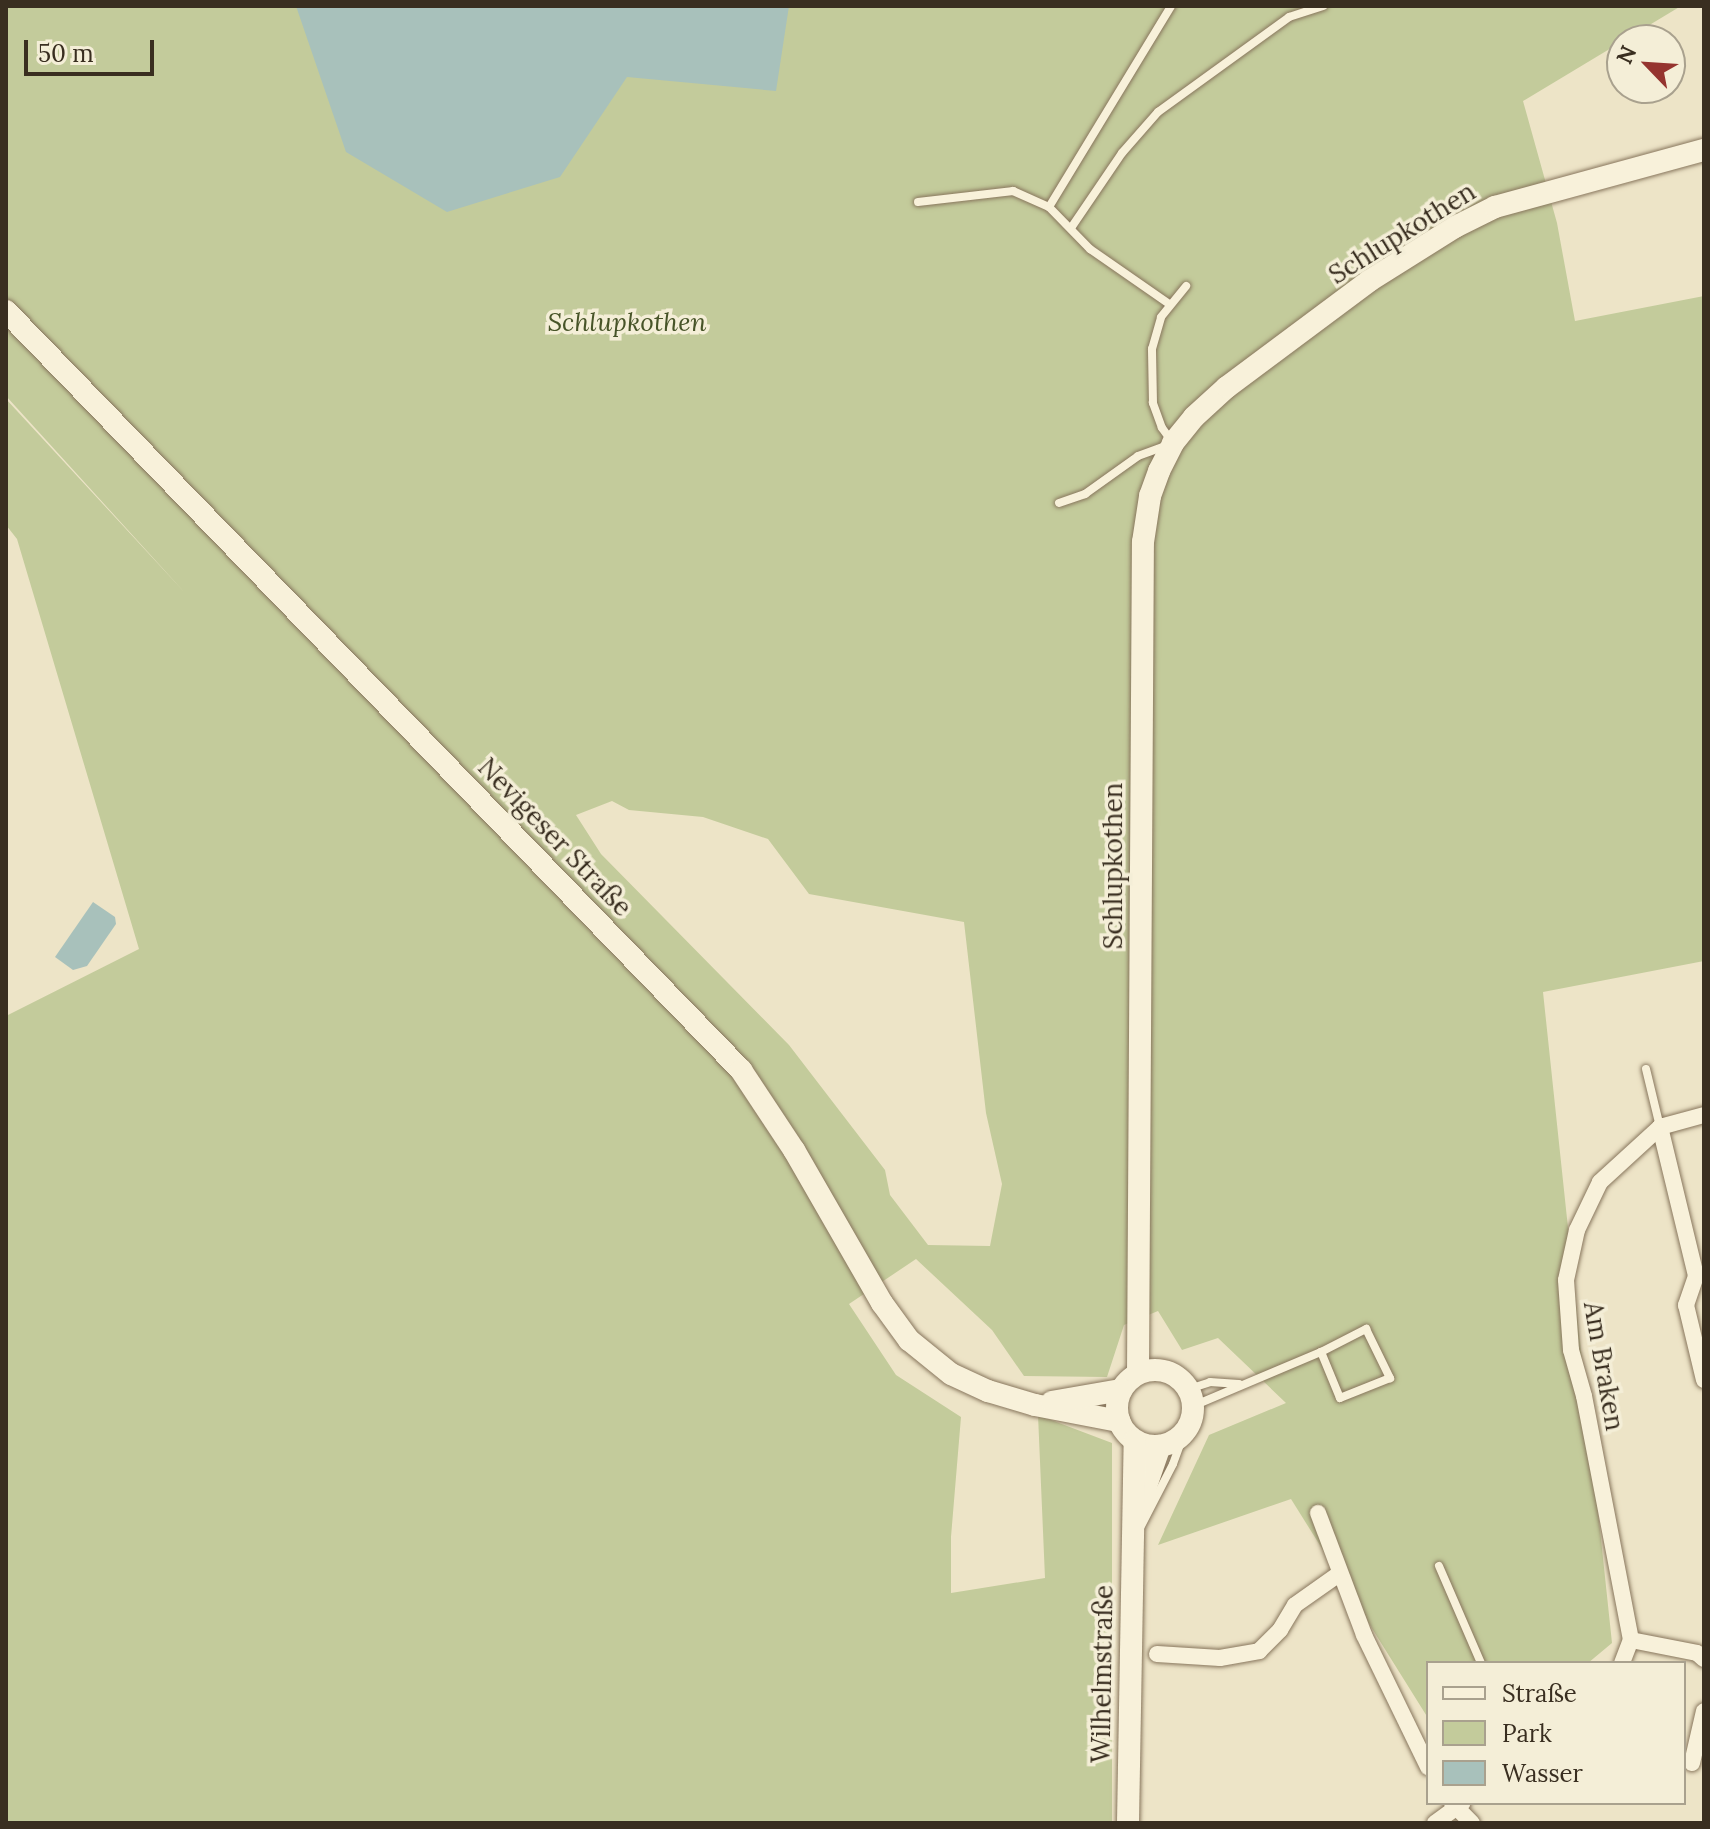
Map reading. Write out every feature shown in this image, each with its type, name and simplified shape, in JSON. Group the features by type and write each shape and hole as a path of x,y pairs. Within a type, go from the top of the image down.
{"main road":[{"name":"Schlupkothen","path":"1149,1371 1140,1294 1143,542 1150,496 1173,443 1194,417 1227,387 1369,281 1455,227 1495,207 1704,150"},
{"name":"Nevigeser Straße","path":"6,311 741,1070 794,1150 882,1303 909,1340 951,1374 988,1391 1035,1405 1062,1406 1114,1420"},
{"path":"1149,1371 1172,1373 1191,1398 1184,1433 1160,1446 1135,1441 1114,1420 1115,1391 1149,1371"},
{"name":"Nevigeser Straße","path":"1062,1406 1115,1391"},
{"name":"Wilhelmstraße","path":"1128,1823 1135,1441"},
{"name":"Wilhelmstraße","path":"1132,1535 1160,1446"}],"street":[{"name":"Am Braken","path":"1631,1640 1584,1396 1571,1350 1566,1280 1577,1230 1589,1198 1600,1182 1660,1127 1704,1115"},
{"path":"1660,1127 1696,1276 1686,1305 1704,1380"},
{"path":"1318,1513 1364,1635 1426,1763"},
{"path":"1157,1654 1229,1658 1259,1651 1280,1630 1295,1605 1339,1574"},
{"path":"1623,1661 1631,1640 1697,1653 1704,1659"},
{"path":"1692,1763 1704,1711"},
{"path":"1435,1823 1457,1805 1472,1823"}],"lane":[{"path":"1049,207 1171,6"},
{"path":"1071,228 1122,153 1158,112 1289,17 1323,6"},
{"path":"918,202 1013,191 1049,207 1090,249 1146,285 1169,304"},
{"path":"1173,443 1156,416 1151,376 1156,330 1169,304 1186,286"},
{"name":"Schlupkothen","path":"1059,503 1085,494 1138,456 1173,443"},
{"path":"1646,1069 1660,1127"},
{"path":"1191,1398 1240,1384 1321,1352 1366,1329 1390,1378 1340,1398 1321,1352"},
{"path":"1191,1398 1210,1382 1240,1384"},
{"path":"1132,1535 1173,1464 1184,1433"},
{"path":"1439,1566 1480,1661"}],"green space":[{"path":"6,6 1681,6 1651,24 1606,24 1606,51 1523,101 1557,223 1575,321 1704,296 1704,961 1543,992 1612,1643 1590,1661 1426,1661 1426,1715 1291,1499 1158,1545 1209,1435 1286,1403 1218,1338 1182,1350 1158,1311 1124,1325 1107,1377 1024,1376 992,1330 916,1259 849,1304 896,1375 961,1417 951,1537 951,1593 1045,1578 1038,1415 1112,1443 1112,1823 6,1823 6,1016 139,949 17,539 6,525 6,399 186,594 6,396","holes":["612,801 629,810 703,817 768,839 809,894 964,922 986,1113 1002,1184 990,1246 928,1245 890,1195 885,1170 789,1045 601,854 576,815"]}],"water":[{"path":"296,6 789,6 776,91 627,77 560,177 447,212 346,152"},
{"path":"93,902 115,917 116,924 87,966 73,970 55,957"}]}
